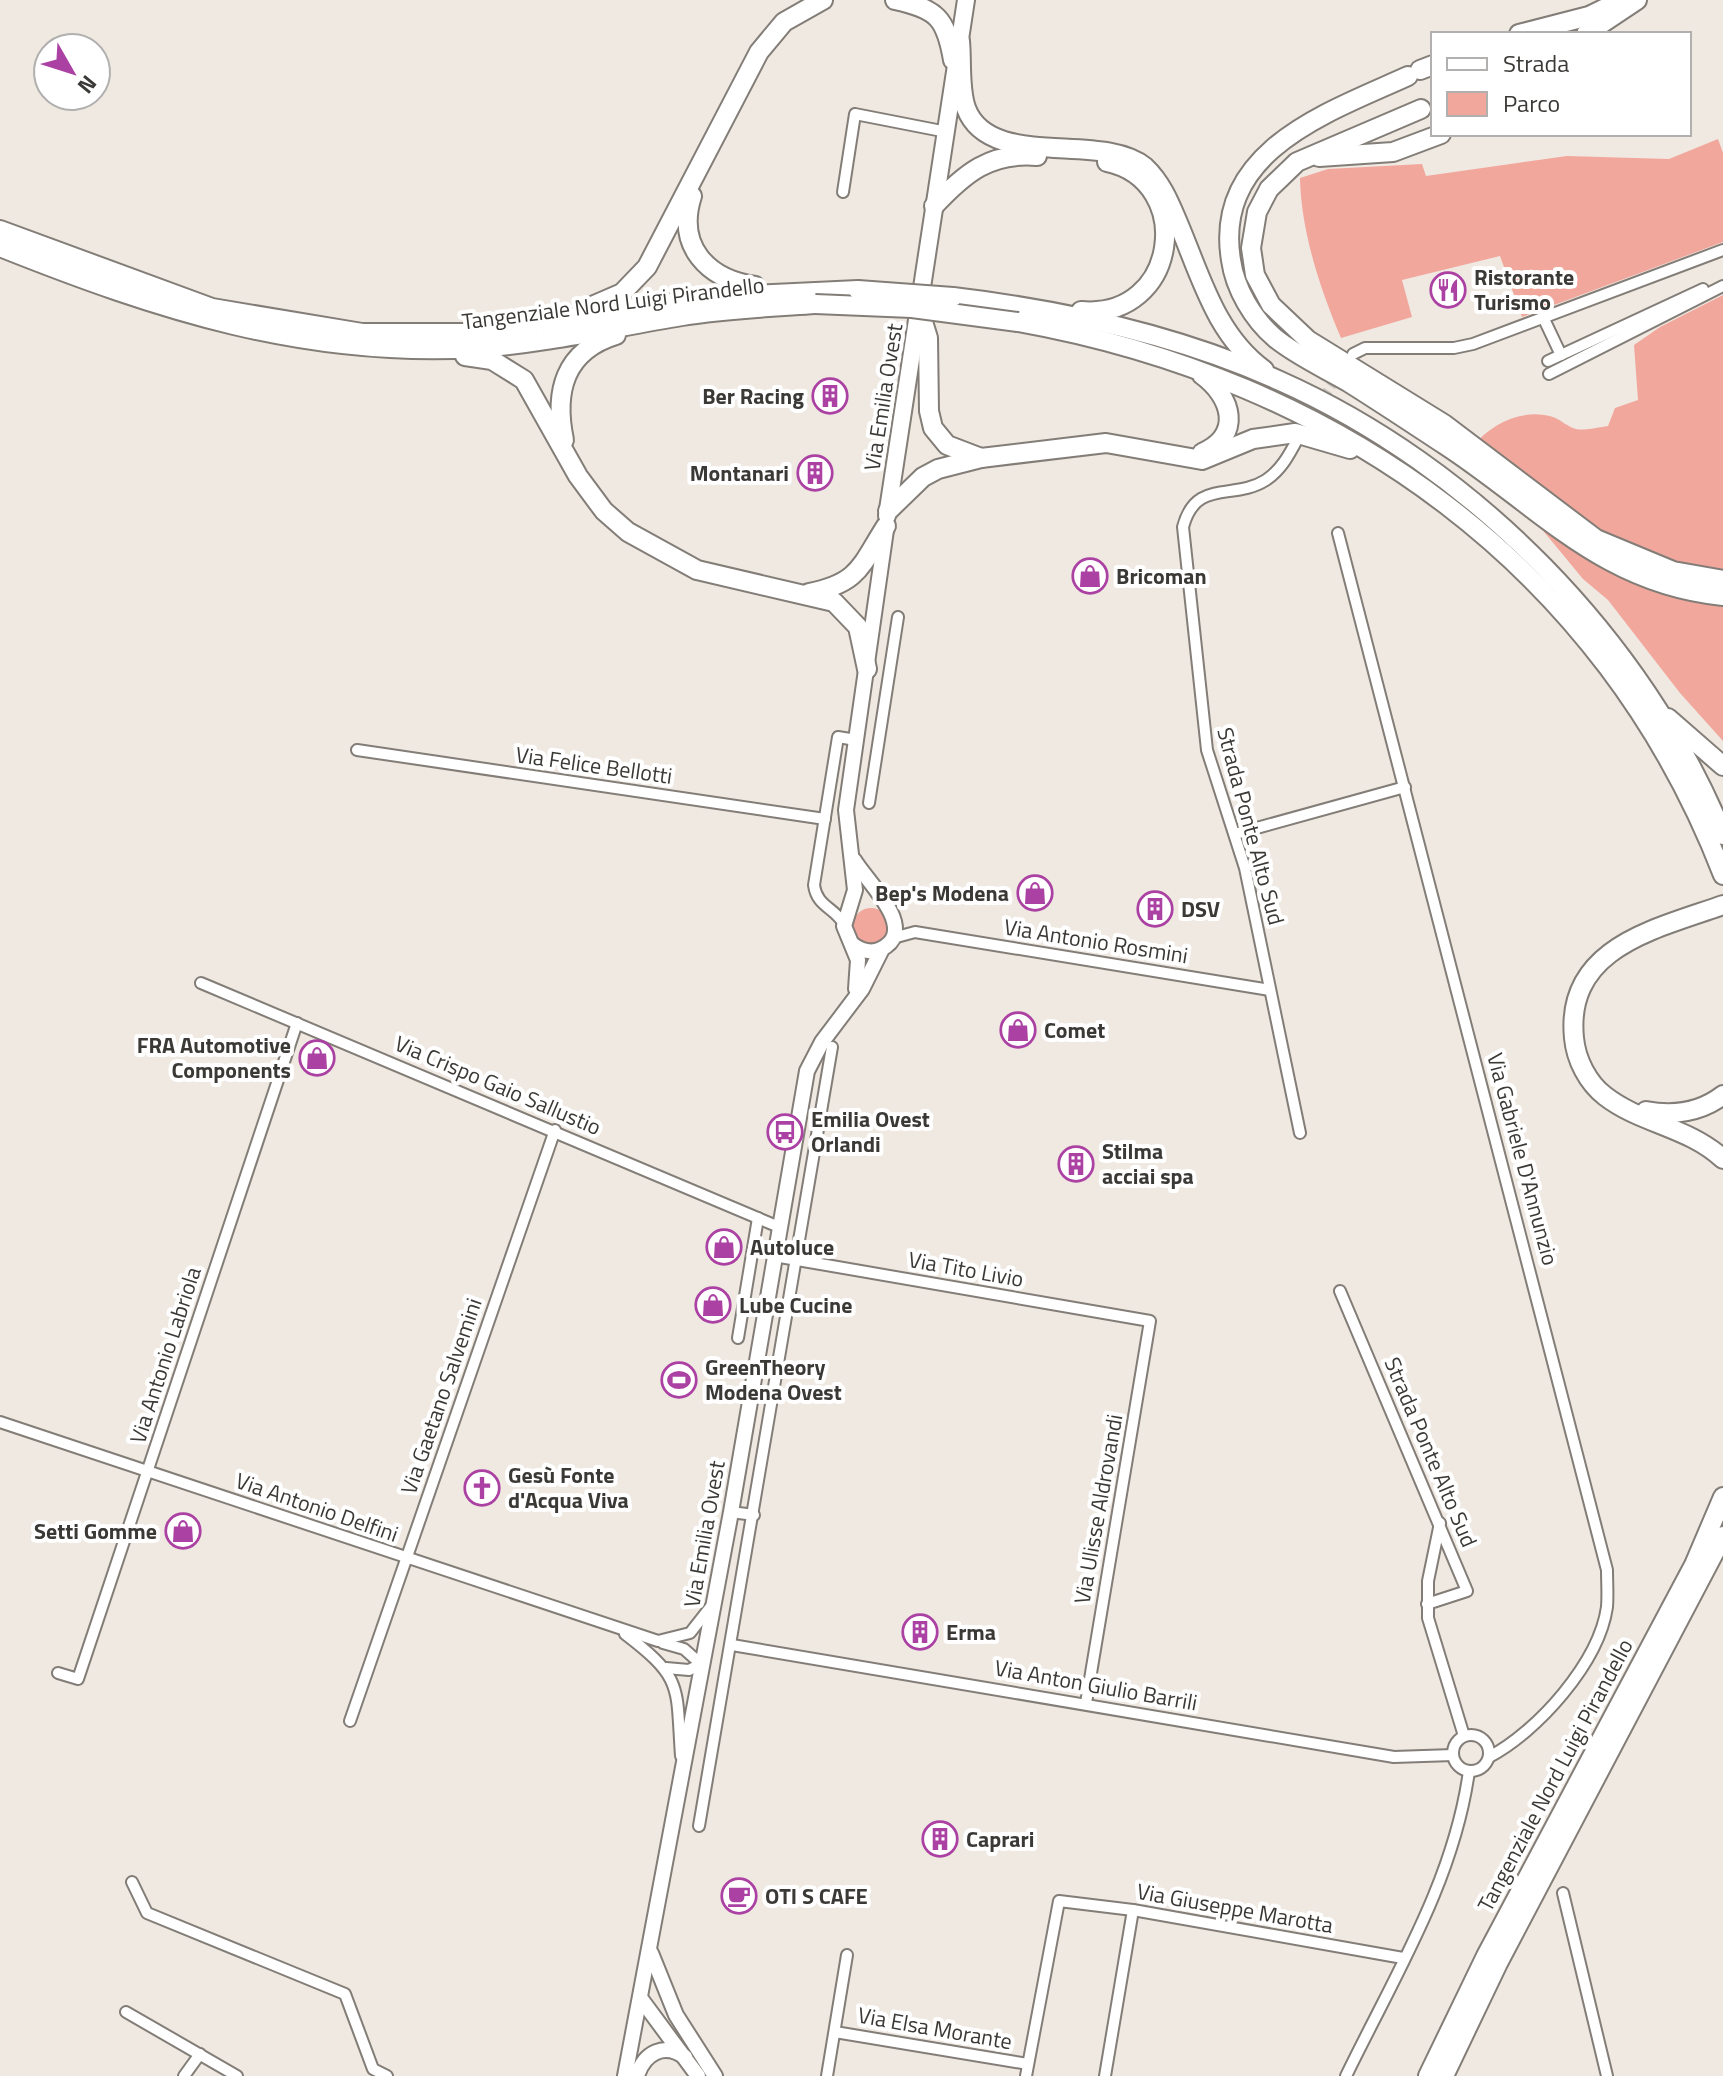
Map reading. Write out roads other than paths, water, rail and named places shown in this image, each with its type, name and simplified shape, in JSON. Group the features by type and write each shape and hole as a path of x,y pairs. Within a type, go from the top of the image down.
{"highway":[{"path":"477,333 514,322 598,306 622,293 653,257 766,41 793,15 823,0"},
{"path":"895,0 927,9 938,17 947,31 956,74"},
{"path":"1525,32 1622,0"},
{"path":"1589,32 1637,0"},
{"path":"960,41 967,109 986,132 1031,146 1119,155 1139,163 1154,177 1169,201 1220,324 1242,352 1279,381"},
{"path":"1420,70 1306,124 1272,148 1249,172 1238,194 1229,231 1232,271 1243,296 1275,337 1448,447 1584,548 1627,573 1660,585 1723,596"},
{"path":"1421,109 1309,157 1287,170 1269,189 1252,232 1252,263 1259,285 1288,324 1444,424 1527,483 1596,539 1673,571 1723,580"},
{"path":"1309,157 1393,152 1436,136"},
{"path":"934,206 978,165 1009,157 1114,164 1147,187 1163,217 1167,241 1158,270 1146,289 1133,300 1105,311 1049,306 1021,312"},
{"path":"700,171 687,213 689,239 698,257 728,281 785,291"},
{"name":"Tangenziale Nord Luigi Pirandello","path":"0,230 212,308 339,331 477,333 682,300 785,291 912,308 1021,312 1166,341 1279,381 1389,442 1485,513 1583,611 1631,670 1695,775 1723,835"},
{"path":"0,247 209,321 273,335 383,348 409,357 482,358 508,368 535,395 567,455 604,511 647,545 697,570 727,580 808,594 834,602 858,627 867,669"},
{"name":"Tangenziale Nord Luigi Pirandello","path":"383,348 504,346 816,297"},
{"path":"919,309 928,338 929,411 933,428 947,445 981,458"},
{"name":"Tangenziale Nord Luigi Pirandello","path":"1021,312 1084,335 1189,366 1270,396 1324,424 1493,540 1549,595 1619,678 1682,782 1723,875"},
{"path":"567,455 559,401 565,373 572,362 602,339 653,328 686,315"},
{"path":"1179,457 1202,453 1217,445 1228,430 1230,419 1230,408 1220,390 1189,366"},
{"path":"808,594 841,585 854,577 865,565 887,519 923,477 981,458 1106,443 1139,446 1202,460 1253,439 1295,433 1375,457"},
{"path":"1649,699 1723,766"},
{"path":"1723,905 1625,941 1605,955 1590,973 1575,1003 1573,1025 1575,1046 1592,1085 1622,1107 1695,1137 1723,1159"},
{"path":"1622,1107 1665,1114 1699,1109 1723,1095"},
{"name":"Tangenziale Nord Luigi Pirandello","path":"1428,2076 1486,1956 1694,1565 1723,1497"},
{"name":"Tangenziale Nord Luigi Pirandello","path":"1444,2076 1498,1963 1723,1536"}],"main road":[{"name":"Via Emilia Ovest","path":"845,914 855,890 846,810 966,0"},
{"name":"Via Emilia Ovest","path":"852,856 885,904"},
{"path":"867,899 885,904 895,917 893,938 882,949 866,951 852,944 845,914 867,899"},
{"name":"Via Emilia Ovest","path":"847,1009 857,988 859,967 852,944"},
{"name":"Via Emilia Ovest","path":"625,2076 731,1512 807,1071 822,1042 862,989 882,949"},
{"path":"649,1949 676,2015 715,2076"},
{"path":"641,1999 676,2015"},
{"path":"641,1999 698,2076"},
{"path":"637,2076 645,2059 654,2052 666,2049 688,2060"}],"street":[{"path":"843,192 855,114 947,132"},
{"path":"1353,354 1365,348 1454,348 1723,250"},
{"path":"1548,361 1723,283"},
{"path":"1549,374 1723,283"},
{"path":"1543,317 1561,355"},
{"name":"Strada Ponte Alto Sud","path":"1297,440 1286,460 1263,481 1207,495 1188,509 1183,527 1207,750 1235,834 1300,1133"},
{"name":"Via Gabriele D'Annunzio","path":"1338,533 1607,1570 1607,1609 1596,1640 1566,1690 1542,1717 1489,1757"},
{"path":"869,803 898,617"},
{"path":"867,669 889,672"},
{"path":"845,914 818,901 814,885 838,737 856,740"},
{"name":"Via Felice Bellotti","path":"357,750 825,819"},
{"path":"1235,834 1405,787"},
{"path":"895,917 915,932"},
{"path":"893,938 915,932"},
{"name":"Via Antonio Rosmini","path":"915,932 1270,990"},
{"name":"Via Crispo Gaio Sallustio","path":"201,983 779,1227"},
{"name":"Via Antonio Labriola","path":"58,1673 78,1679 297,1023"},
{"name":"Via Emilia Ovest","path":"699,1826 832,1047"},
{"name":"Via Gaetano Salvemini","path":"350,1721 555,1130"},
{"path":"738,1338 758,1218"},
{"name":"Via Tito Livio","path":"774,1256 1150,1321"},
{"name":"Strada Ponte Alto Sud","path":"1340,1291 1440,1521 1467,1591 1427,1604"},
{"name":"Via Ulisse Aldrovandi","path":"1086,1703 1150,1321"},
{"name":"Via Antonio Delfini","path":"0,1422 684,1649 701,1664"},
{"path":"731,1512 754,1515"},
{"path":"1440,1521 1428,1581 1428,1618 1464,1736"},
{"path":"658,1641 690,1633 714,1604"},
{"path":"620,1630 666,1668 676,1688 682,1767"},
{"name":"Via Anton Giulio Barrili","path":"732,1645 1394,1757 1453,1755"},
{"path":"666,1668 689,1670 701,1664"},
{"path":"1475,1735 1485,1741 1489,1757 1484,1766 1469,1771 1458,1766 1453,1755 1456,1744 1464,1736 1475,1735"},
{"path":"1346,2076 1446,1868 1464,1807 1469,1771"},
{"path":"132,1882 147,1913 345,1994 373,2069 387,2076"},
{"path":"1563,1893 1607,2076"},
{"name":"Via Giuseppe Marotta","path":"1027,2070 1059,1901 1133,1910 1403,1958"},
{"path":"1105,2076 1133,1910"},
{"name":"Via Elsa Morante","path":"827,2076 847,1955"},
{"path":"126,2012 237,2076"},
{"name":"Via Elsa Morante","path":"835,2032 1027,2070"},
{"path":"184,2076 200,2054"}],"tunnel":[{"path":"1306,424 1339,374"}],"place":[{"name":"Ristorante Turismo","path":"1448,290"},
{"name":"Ber Racing","path":"830,396"},
{"name":"Montanari","path":"815,473"},
{"name":"Bricoman","path":"1090,576"},
{"name":"Bep's Modena","path":"1035,893"},
{"name":"DSV","path":"1155,909"},
{"name":"Comet","path":"1018,1030"},
{"name":"FRA Automotive Components","path":"317,1058"},
{"name":"Emilia Ovest Orlandi","path":"785,1132"},
{"name":"Stilma acciai spa","path":"1076,1164"},
{"name":"Autoluce","path":"724,1247"},
{"name":"Lube Cucine","path":"713,1305"},
{"name":"GreenTheory Modena Ovest","path":"679,1380"},
{"name":"Gesù Fonte d'Acqua Viva","path":"482,1488"},
{"name":"Setti Gomme","path":"183,1531"},
{"name":"Erma","path":"920,1632"},
{"name":"Caprari","path":"940,1839"},
{"name":"OTI S CAFE","path":"739,1896"}]}
